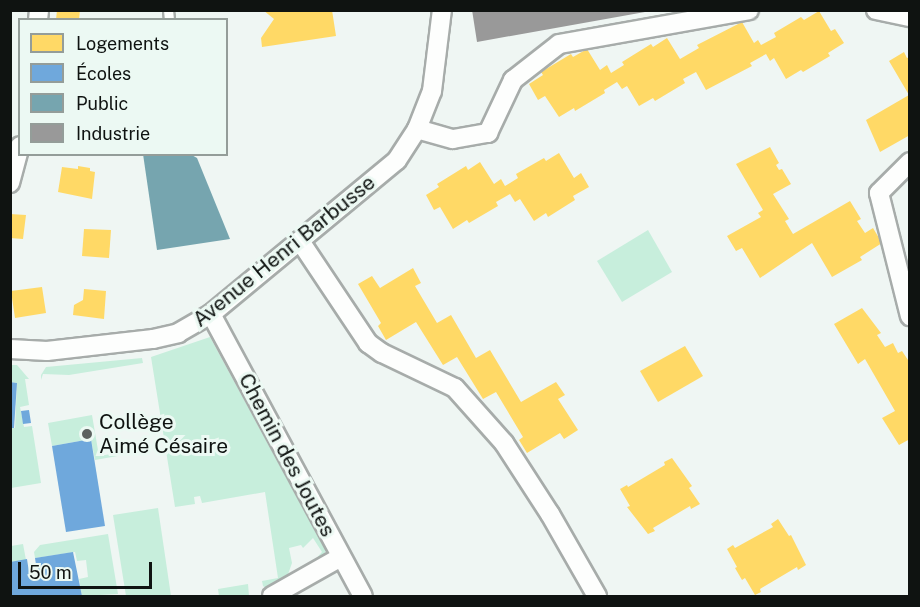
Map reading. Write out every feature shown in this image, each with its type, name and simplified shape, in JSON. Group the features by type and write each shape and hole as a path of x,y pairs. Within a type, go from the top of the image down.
{"street":[{"name":"Avenue Henri Barbusse","path":"10,349 47,351 153,339 178,333 211,314 397,160 417,129 432,91 442,10"},
{"path":"417,129 453,139 488,133 513,80 559,44 749,10"},
{"path":"876,10 909,17"},
{"path":"10,183 18,153"},
{"path":"909,162 879,193 909,316"},
{"path":"300,241 368,343 382,354 455,388 504,443 554,522 597,597"},
{"name":"Chemin des Joutes","path":"211,314 363,597"},
{"path":"272,597 341,557"}],"green space":[{"path":"648,230 672,272 622,302 597,261"},
{"path":"210,337 326,551 316,568 313,562 322,552 313,538 303,548 301,545 289,548 292,563 286,580 267,589 263,586 262,581 278,578 265,492 202,503 200,496 194,497 195,504 175,507 151,357"},
{"path":"142,358 143,363 69,375 43,374 41,380 41,375 46,367"},
{"path":"11,365 17,365 29,379 25,379 29,405 20,407 24,427 32,426 41,483 11,488 10,428 15,428 17,383 11,382"},
{"path":"92,415 99,456 129,451 129,454 95,460 91,439 52,446 48,423"},
{"path":"158,508 171,596 126,596 113,515"},
{"path":"108,534 118,594 82,596 79,579 88,577 86,560 77,561 75,552 35,558 34,552 40,545"},
{"path":"23,544 26,560 11,562 11,546"},
{"path":"248,584 249,596 219,596 218,589"}],"building: Logements":[{"path":"57,10 80,10 79,18 56,18"},
{"path":"263,10 332,10 336,36 262,47 261,38 274,19"},
{"path":"819,11 831,31 835,29 844,43 828,53 830,56 786,79 774,58 770,61 766,54 750,63 752,66 706,90 696,72 683,79 685,83 655,101 653,98 639,106 627,86 622,89 617,82 604,90 605,93 575,111 574,108 559,117 545,96 538,100 529,84 543,75 541,72 571,54 573,57 587,49 600,70 607,65 611,73 624,65 622,62 651,44 653,47 667,38 680,59 699,48 697,45 742,22 754,43 758,40 761,45 776,37 774,33 801,17 804,20"},
{"path":"904,52 907,58 910,57 910,135 880,152 866,120 909,95 889,61"},
{"path":"770,147 779,163 776,165 779,170 782,169 791,184 773,194 789,219 785,221 793,234 850,201 861,219 857,221 865,233 873,228 882,243 860,257 862,260 832,277 812,243 760,278 742,248 736,251 727,236 761,217 758,213 763,210 736,164"},
{"path":"559,153 574,178 581,173 589,187 573,196 575,200 548,217 546,213 534,221 520,199 515,202 510,194 496,202 498,206 469,223 467,220 453,229 440,207 434,210 426,195 439,187 437,184 466,166 468,170 480,162 494,184 501,179 505,186 518,178 516,174 544,158 546,161"},
{"path":"78,166 90,168 90,171 95,172 92,199 58,192 62,167 78,169"},
{"path":"10,214 26,215 23,239 10,238"},
{"path":"84,229 111,230 109,258 82,256"},
{"path":"413,268 421,283 415,286 437,323 451,315 476,358 490,350 521,402 556,382 565,395 558,399 578,430 564,439 560,433 527,453 519,440 523,437 496,392 483,399 457,357 443,365 416,322 386,340 378,326 381,323 358,284 372,276 380,288"},
{"path":"42,287 46,313 15,318 11,291"},
{"path":"84,289 106,291 104,319 73,315 74,305 83,300"},
{"path":"862,308 881,333 877,335 885,347 893,343 898,353 902,351 910,363 910,439 899,445 882,418 895,411 865,359 858,364 834,324"},
{"path":"685,346 703,376 658,402 640,371"},
{"path":"672,458 692,486 689,488 700,504 691,509 690,506 653,528 655,531 648,534 627,507 630,506 620,489 627,485 628,487 665,465 664,462"},
{"path":"778,519 789,536 791,535 806,565 798,570 797,567 760,589 761,592 755,595 745,578 742,580 727,549 733,545 735,548 773,527 771,524"}],"building: Écoles":[{"path":"10,382 17,383 14,428 10,428"},
{"path":"29,410 31,423 23,424 21,411"},
{"path":"91,439 105,526 66,532 52,446"},
{"path":"73,552 82,596 10,596 10,562 27,559 30,579 38,578 35,558"}],"building: Public":[{"path":"143,156 194,156 197,158 230,239 157,250"}],"building: Industrie":[{"path":"472,10 645,10 645,12 477,42"}],"place":[{"name":"Collège Aimé Césaire","path":"87,434"}]}
